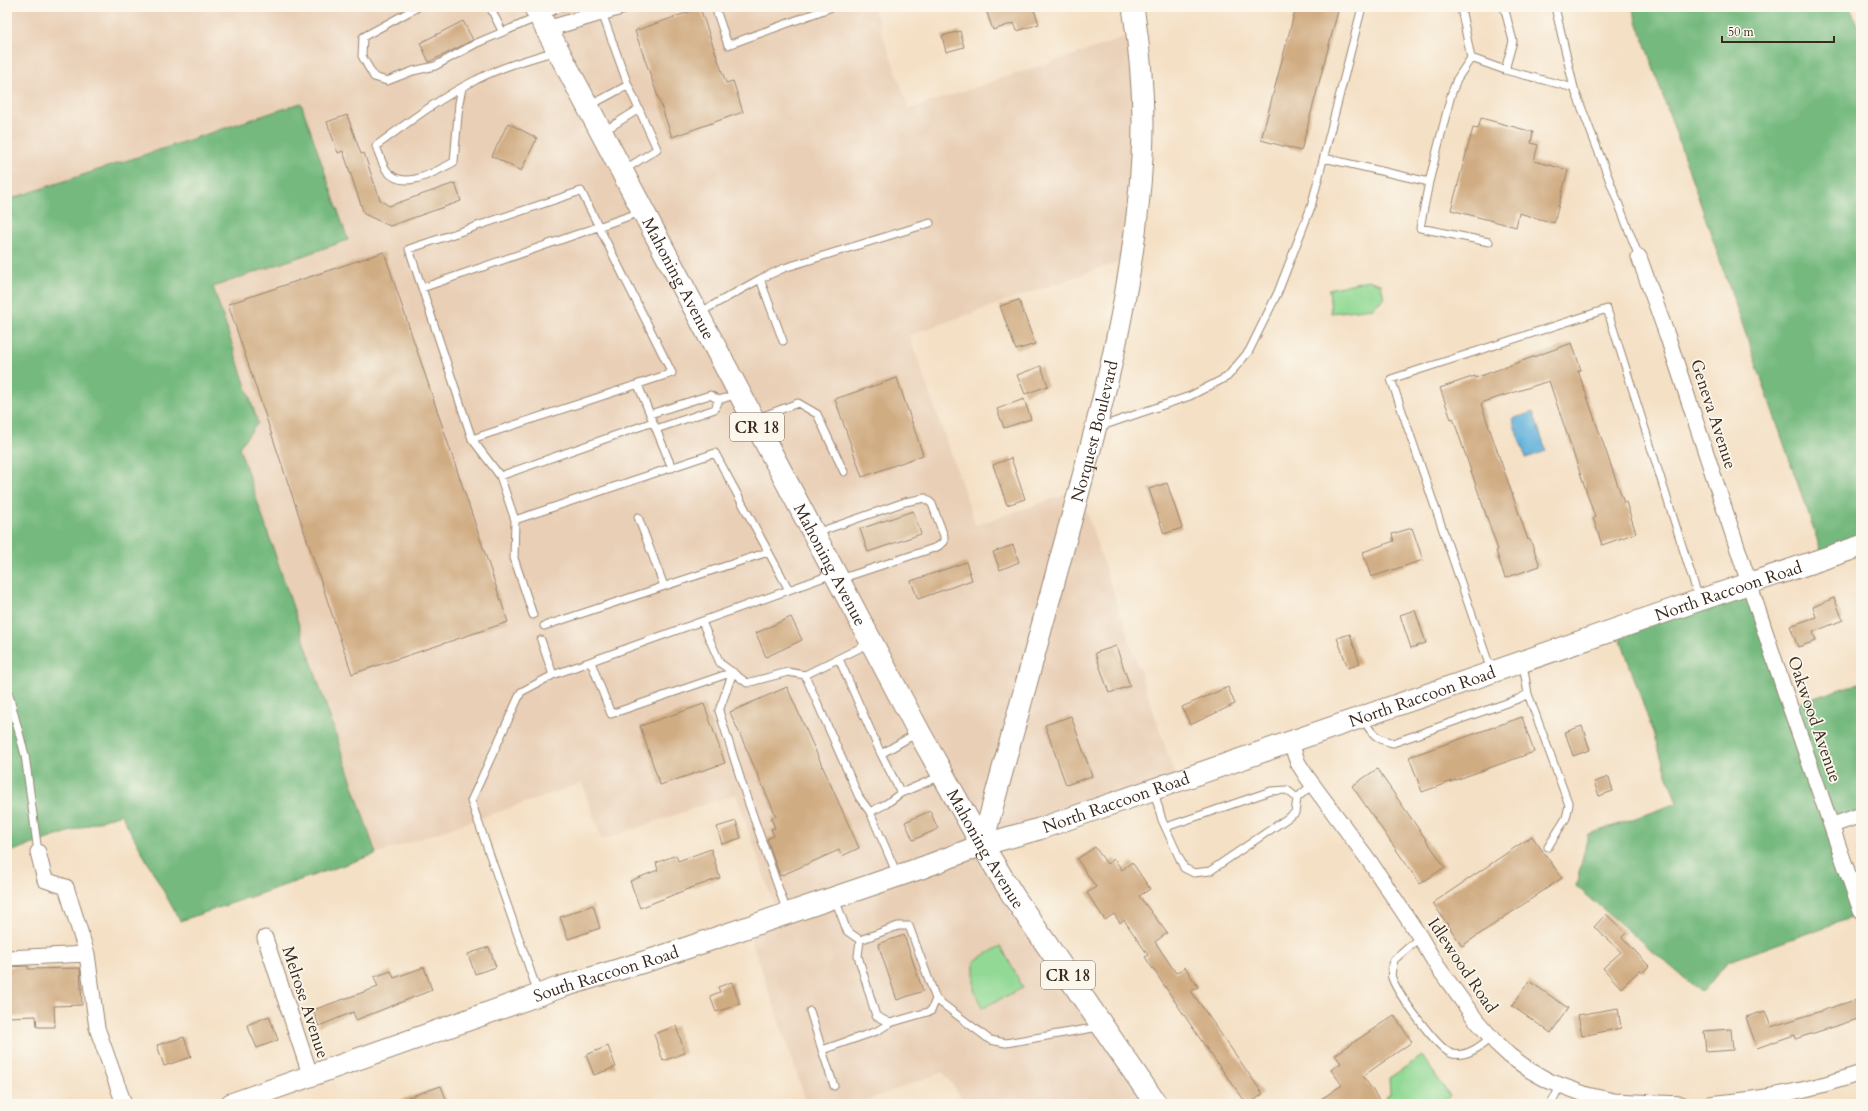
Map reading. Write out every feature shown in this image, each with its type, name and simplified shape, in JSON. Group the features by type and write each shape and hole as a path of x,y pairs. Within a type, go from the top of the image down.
{"main road":[{"name":"Mahoning Avenue","path":"540,17 942,775 1014,897 1156,1104"}],"street":[{"path":"540,17 602,13 620,7"},
{"name":"Norquest Boulevard","path":"982,845 1095,428 1117,335 1130,268 1138,212 1142,155 1142,96 1137,34 1133,7"},
{"name":"Geneva Avenue","path":"1639,257 1668,335 1749,584"},
{"name":"North Raccoon Road","path":"982,845 1039,829 1361,716 1861,546"},
{"name":"Oakwood Avenue","path":"1749,584 1861,911"},
{"name":"Idlewood Road","path":"1290,741 1298,762 1370,862 1420,937 1437,966 1476,1020 1510,1056 1531,1071 1587,1095 1614,1101 1681,1104"},
{"path":"1832,825 1861,815"},
{"name":"South Raccoon Road","path":"231,1104 538,995 660,957 788,914 982,845"},
{"path":"38,852 44,880 66,887 87,954 97,1028 124,1104"},
{"name":"Melrose Avenue","path":"265,938 310,1077"},
{"path":"7,958 87,954"},
{"path":"1709,1104 1779,1096 1829,1084 1861,1073"}],"lane":[{"path":"418,7 363,37 362,56 374,78 387,81 413,71 434,66 502,31 562,7"},
{"path":"490,7 502,31"},
{"path":"715,7 728,45 832,7"},
{"path":"1095,428 1190,396 1228,377 1249,351 1278,292 1311,207 1362,7"},
{"path":"1460,7 1471,58 1455,84 1429,182 1420,228 1489,242"},
{"path":"1504,7 1513,41 1505,70"},
{"path":"1555,7 1574,88 1639,257"},
{"path":"602,13 628,85 657,149 622,172"},
{"path":"462,88 458,103 454,162 414,179 398,180 386,171 376,146 405,124 462,88 475,80 521,61 558,50"},
{"path":"1471,58 1505,70 1574,88"},
{"path":"588,107 628,85"},
{"path":"601,132 639,109"},
{"path":"1324,158 1429,182"},
{"path":"472,439 672,373 581,191 409,249 472,439 500,476 515,520 514,558 533,616"},
{"path":"422,288 643,211"},
{"path":"697,314 760,279 784,268 930,223"},
{"path":"760,279 783,341"},
{"path":"1492,672 1391,379 1607,309 1700,600"},
{"path":"638,385 672,468"},
{"path":"650,414 710,395 719,400 740,394"},
{"path":"656,429 715,409 719,400"},
{"path":"753,420 798,403 817,414 844,472"},
{"path":"500,476 653,422"},
{"path":"515,520 715,453 789,590"},
{"path":"538,995 471,801 521,692 553,675 789,590 937,547 944,542 944,536 932,504 925,498 905,502 814,534"},
{"path":"638,517 664,586"},
{"path":"544,626 768,552"},
{"path":"702,622 720,663 747,683 788,672 804,674 839,659 871,642"},
{"path":"541,640 553,675"},
{"path":"839,659 881,754 901,793"},
{"path":"1522,661 1528,694 1569,805 1566,818 1548,847"},
{"path":"591,662 611,714 733,672"},
{"path":"733,672 719,711 745,793 788,914"},
{"path":"804,674 860,797 870,812 898,876"},
{"path":"7,688 25,755 38,852"},
{"path":"1361,716 1372,734 1384,741 1394,743 1518,699 1528,694"},
{"path":"881,754 918,732"},
{"path":"870,812 901,793 942,775"},
{"path":"1154,788 1166,827 1184,868 1194,873 1210,871 1294,813 1297,798 1313,784"},
{"path":"1166,827 1270,791 1287,790 1297,798"},
{"path":"835,897 847,931 860,940"},
{"path":"860,940 898,926 909,926 936,999 950,1008 990,1040 1006,1043 1102,1026"},
{"path":"1420,937 1394,960 1392,977 1411,1009 1437,1042 1451,1053 1462,1053 1480,1048 1491,1037"},
{"path":"860,940 858,956 876,1016 890,1023"},
{"path":"822,1050 877,1031 890,1023 931,1011 936,999"},
{"path":"810,1011 834,1086"},
{"path":"1551,1104 1561,1085"}],"shaded area":[{"path":"7,7 873,7 909,109 1137,34 1132,257 909,335 976,525 1079,490 1177,781 982,845 1156,1104 966,1104 943,1072 857,1104 807,1104 747,927 778,917 736,794 602,840 582,783 376,854 239,447 258,423 213,287 348,240 300,103 7,200"}],"green space":[{"path":"1632,7 1850,7 1861,35 1861,546 1824,559"},
{"path":"301,103 348,240 213,287 258,423 239,447 376,854 180,921 121,814 7,853 7,200"},
{"path":"1368,280 1381,284 1384,298 1373,308 1331,313 1329,289"},
{"path":"1749,585 1790,706 1861,682 1861,815 1833,825 1861,914 1727,962 1702,993 1576,886 1588,835 1677,803 1617,628"},
{"path":"1001,946 1023,988 982,1008 974,990 974,961"},
{"path":"1422,1056 1450,1096 1439,1104 1391,1104 1386,1097 1390,1094 1389,1078"}],"water":[{"path":"1533,412 1546,451 1526,458 1512,419"}],"building":[{"path":"985,7 1033,7 1039,24 1017,31 1014,23 993,30"},
{"path":"1296,7 1339,7 1301,151 1261,140"},
{"path":"700,8 726,83 733,81 743,112 672,137 635,31"},
{"path":"463,21 473,40 429,62 420,43"},
{"path":"960,31 964,47 946,52 942,36"},
{"path":"347,115 361,154 364,153 380,200 389,206 455,183 461,201 390,226 364,214 343,151 338,153 327,122"},
{"path":"1481,118 1533,132 1531,143 1538,145 1534,161 1568,170 1554,223 1519,213 1516,227 1451,210 1473,128 1478,129"},
{"path":"508,123 537,138 521,171 492,156"},
{"path":"384,252 508,622 352,674 228,304"},
{"path":"1019,300 1035,344 1016,350 1000,306"},
{"path":"1572,343 1581,370 1578,371 1636,533 1602,545 1593,518 1595,517 1549,381 1484,402 1481,404 1528,540 1530,539 1540,566 1505,578 1496,551 1498,550 1453,418 1451,419 1440,388 1475,376 1475,378"},
{"path":"1041,366 1048,386 1025,394 1017,375"},
{"path":"897,378 923,455 862,477 835,399"},
{"path":"1024,399 1031,419 1004,428 997,409"},
{"path":"1011,458 1025,499 1007,505 993,465"},
{"path":"1167,483 1182,528 1164,534 1149,489"},
{"path":"913,511 921,534 868,552 860,529"},
{"path":"1412,528 1423,560 1371,577 1363,552 1394,541 1392,534"},
{"path":"1013,545 1019,562 1000,570 993,552"},
{"path":"966,562 972,580 918,599 911,581"},
{"path":"1834,598 1843,620 1813,632 1816,641 1798,647 1790,626 1816,617 1813,607"},
{"path":"1415,610 1426,643 1411,648 1400,615"},
{"path":"791,617 802,640 766,657 756,633"},
{"path":"1350,634 1360,664 1348,668 1337,638"},
{"path":"1116,646 1130,686 1109,693 1095,653"},
{"path":"787,687 859,848 842,856 839,850 780,876 767,839 774,836 771,829 775,828 771,818 776,816 730,712"},
{"path":"1228,687 1235,704 1190,725 1182,707"},
{"path":"704,704 725,763 660,785 640,726"},
{"path":"1071,716 1092,776 1066,785 1045,725"},
{"path":"1522,717 1534,752 1422,792 1409,757"},
{"path":"1582,726 1590,750 1573,756 1565,732"},
{"path":"1377,769 1445,867 1420,884 1352,786"},
{"path":"1609,777 1613,791 1599,796 1594,782"},
{"path":"930,811 938,829 913,840 905,822"},
{"path":"736,821 741,838 722,844 717,827"},
{"path":"1532,836 1562,878 1462,946 1433,903"},
{"path":"1095,847 1107,864 1114,859 1122,870 1132,862 1150,889 1139,896 1167,933 1155,942 1176,973 1185,967 1198,987 1191,991 1263,1094 1249,1104 1247,1104 1207,1049 1145,957 1148,955 1124,920 1120,923 1114,914 1105,920 1087,893 1096,887 1077,859"},
{"path":"711,849 720,878 640,908 630,881 658,870 656,863 676,855 678,861"},
{"path":"593,905 600,928 568,939 560,917"},
{"path":"1606,914 1626,933 1622,937 1649,966 1643,972 1640,970 1621,988 1603,968 1621,952 1594,927"},
{"path":"904,935 923,991 897,1000 878,944"},
{"path":"489,947 496,967 475,974 468,954"},
{"path":"28,966 28,969 80,968 82,1005 54,1006 55,1027 37,1027 36,1016 7,1017 7,967"},
{"path":"424,967 432,990 356,1020 353,1012 319,1026 313,1010 378,987 374,977 391,971 394,978"},
{"path":"1529,981 1568,1008 1551,1033 1512,1006"},
{"path":"732,982 740,1004 716,1012 710,996 720,992 718,987"},
{"path":"1855,1000 1861,1018 1795,1039 1794,1035 1757,1048 1746,1017 1765,1011 1771,1027"},
{"path":"1618,1008 1621,1028 1582,1036 1578,1015"},
{"path":"1394,1015 1412,1042 1363,1076 1382,1104 1314,1104 1342,1085 1331,1070 1341,1063 1335,1055"},
{"path":"269,1016 278,1040 257,1048 247,1025"},
{"path":"676,1026 685,1053 663,1061 654,1034"},
{"path":"1731,1029 1733,1050 1706,1052 1704,1031"},
{"path":"184,1037 191,1057 164,1066 157,1045"},
{"path":"608,1046 616,1067 594,1075 586,1055"},
{"path":"441,1086 448,1104 395,1104 394,1102"}]}
